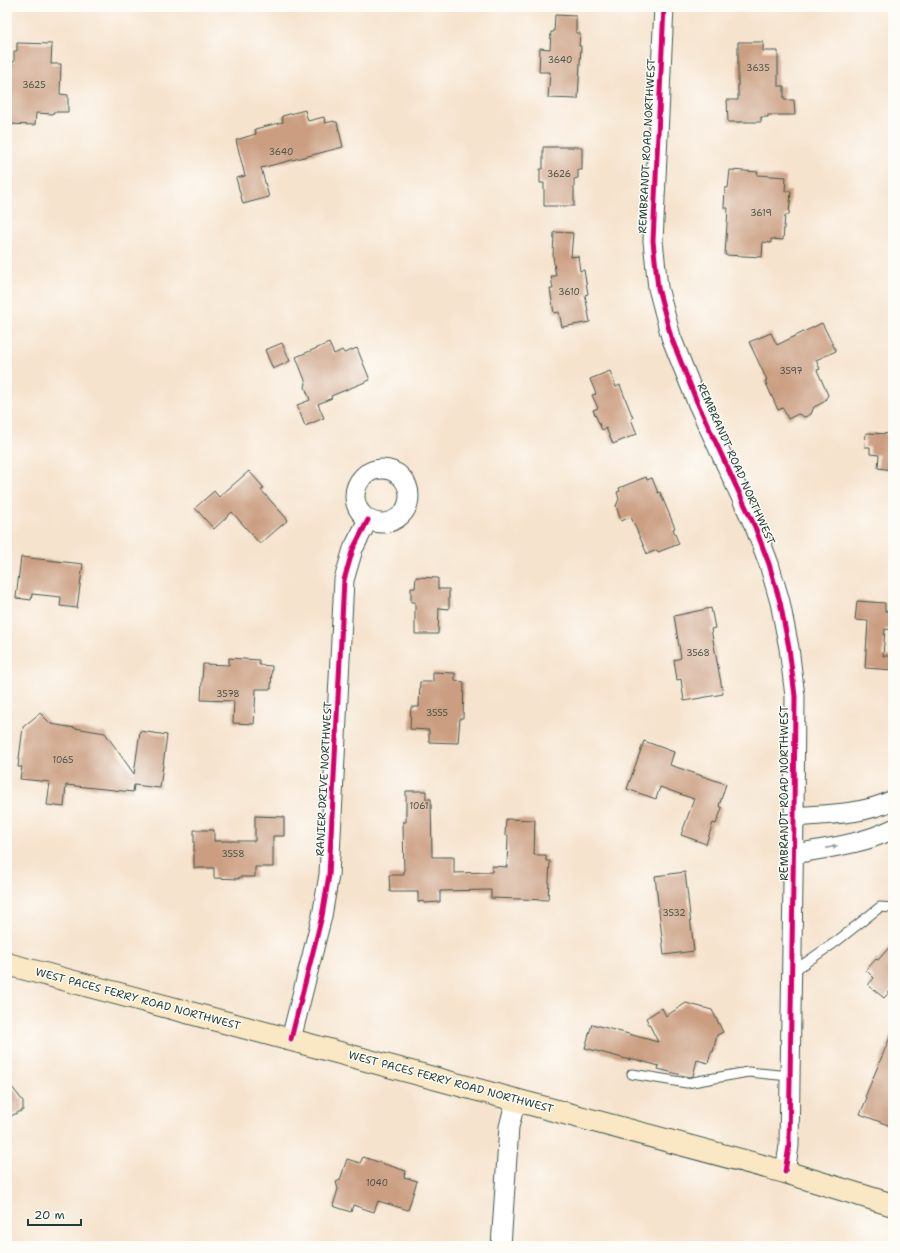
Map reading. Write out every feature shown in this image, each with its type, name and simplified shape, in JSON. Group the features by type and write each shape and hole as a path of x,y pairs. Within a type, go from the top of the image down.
{"main road":[{"name":"WEST PACES FERRY ROAD NORTHWEST","path":"7,964 785,1172 893,1205"}],"street":[{"name":"REMBRANDT ROAD NORTHWEST","path":"664,7 653,241 658,288 671,337 697,402 755,527 769,564 780,602 789,648 795,696 789,1146 785,1172"},
{"name":"RANIER DRIVE NORTHWEST","path":"291,1040 322,916 329,875 344,580 353,549 368,520"},
{"path":"794,817 859,812 884,805 893,800"},
{"path":"794,854 858,842 893,829"},
{"path":"501,1246 508,1127 516,1100"}],"lane":[{"path":"792,972 880,908 893,908"},
{"path":"632,1074 687,1083 748,1072 790,1076"}],"building":[{"path":"555,15 576,16 576,33 580,33 579,46 581,46 578,99 548,98 550,72 539,72 540,48 550,49 551,32 554,32"},
{"path":"738,42 763,42 763,51 778,51 778,86 784,86 784,100 794,100 795,115 768,115 768,117 761,117 761,122 728,122 727,100 738,100"},
{"path":"17,43 52,44 51,64 61,64 60,94 68,95 68,112 53,112 53,114 36,113 35,125 7,124 9,76 12,76 12,62 14,62 14,51 17,51"},
{"path":"305,110 308,121 324,117 325,123 334,121 337,122 343,147 261,168 269,197 243,204 236,178 245,176 236,140 256,134 255,129 283,122 282,116"},
{"path":"543,147 582,147 582,170 578,170 578,178 574,179 574,206 544,206 544,183 540,183 540,169 543,169"},
{"path":"730,170 758,172 757,175 786,177 785,191 791,191 789,215 785,215 783,240 771,239 771,243 763,242 762,257 725,255 728,208 724,208 725,188 728,188"},
{"path":"554,232 573,233 571,257 578,256 580,271 584,270 588,294 585,295 590,322 562,327 559,312 554,313 550,289 553,289 551,276 556,276 553,257"},
{"path":"822,323 836,351 816,360 820,369 817,370 828,395 824,402 814,407 811,414 805,417 798,414 788,419 783,408 778,410 765,381 767,380 749,342 771,333 777,345"},
{"path":"282,343 290,361 273,369 265,350"},
{"path":"329,343 334,354 342,350 344,353 357,348 370,380 331,396 332,398 318,404 324,418 305,426 297,405 310,400 305,387 306,383 296,357"},
{"path":"610,371 616,387 620,385 633,418 631,419 637,434 613,444 606,428 602,430 593,410 598,408 592,395 596,394 590,379"},
{"path":"866,433 893,434 893,470 878,468 879,455 870,454 870,447 865,447"},
{"path":"249,471 264,488 261,490 288,520 260,544 232,512 214,529 195,508 214,491 219,497"},
{"path":"646,477 647,480 652,478 658,493 660,492 675,528 673,529 679,544 658,552 657,550 647,554 631,517 621,521 616,506 619,499 617,492 620,491 619,488"},
{"path":"21,557 83,564 77,608 60,606 61,597 32,594 31,600 16,598"},
{"path":"416,577 438,578 438,589 449,589 449,609 439,608 438,634 415,634 415,602 411,602 411,588 415,588"},
{"path":"857,601 885,603 885,611 893,611 893,630 885,629 883,656 893,656 893,670 865,668 868,621 855,620"},
{"path":"711,608 715,628 711,629 723,694 684,701 681,679 677,680 674,660 681,658 674,616"},
{"path":"229,658 259,660 259,665 272,666 271,689 256,689 254,724 233,723 234,701 201,700 203,664 229,665"},
{"path":"433,672 455,673 455,681 464,682 463,718 460,718 458,743 429,742 429,730 410,729 411,707 419,707 420,682 433,682"},
{"path":"40,713 51,724 105,733 134,774 140,731 167,735 160,788 134,785 133,792 66,785 64,807 47,805 50,782 20,779 22,767 18,767 23,727"},
{"path":"644,741 674,752 670,765 726,784 719,806 722,808 716,824 713,823 706,844 681,835 694,799 660,787 656,799 627,789"},
{"path":"406,791 426,791 426,799 431,799 432,857 454,857 454,873 492,872 492,866 507,867 508,835 505,835 506,819 535,820 534,855 546,855 546,861 550,861 548,900 491,898 491,890 440,891 440,902 424,903 424,901 418,902 418,892 390,892 389,875 404,875 403,822 406,822"},
{"path":"255,816 284,817 284,836 273,836 273,867 255,867 255,877 239,877 239,879 214,878 214,868 194,868 194,830 214,830 214,841 255,841"},
{"path":"685,872 694,951 664,955 655,876"},
{"path":"893,943 893,988 884,998 868,985 874,978 866,970 876,959 878,960"},
{"path":"686,1003 712,1010 723,1032 717,1035 713,1052 711,1052 708,1063 697,1060 693,1076 689,1077 658,1069 659,1066 585,1048 592,1024 658,1042 646,1018 662,1008 666,1016"},
{"path":"893,1030 893,1127 860,1114 867,1098 865,1097"},
{"path":"7,1081 23,1101 23,1110 7,1118"},
{"path":"363,1157 406,1171 404,1177 417,1181 408,1210 378,1201 374,1212 353,1205 351,1212 333,1206 338,1189 336,1182 340,1180 347,1159 360,1163"}],"cycle path":[{"path":"664,7 653,241 658,288 671,337 697,402 755,527 769,564 780,602 789,648 795,696 789,1146 785,1172"},
{"path":"291,1039 322,916 329,875 344,580 353,549 368,520"}]}
